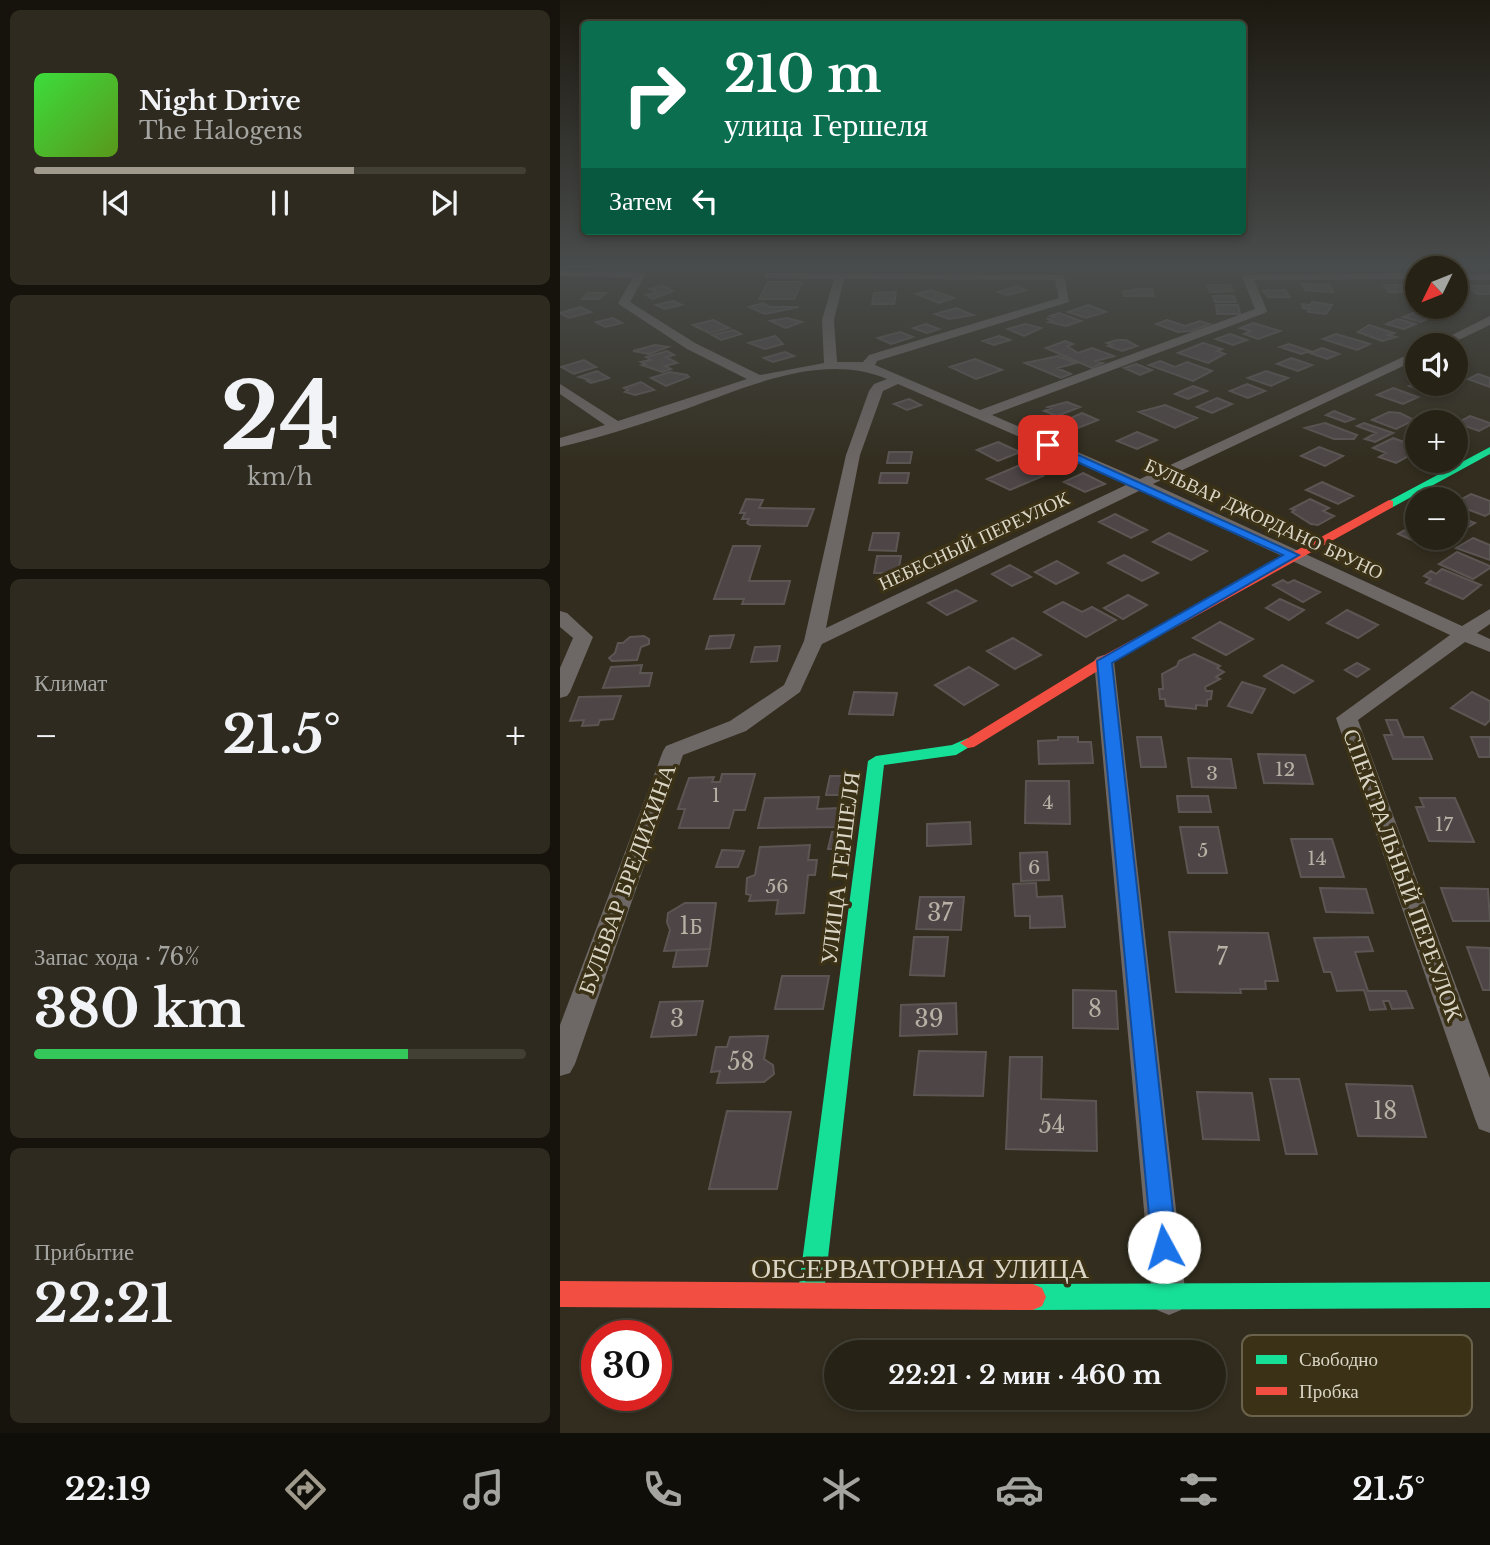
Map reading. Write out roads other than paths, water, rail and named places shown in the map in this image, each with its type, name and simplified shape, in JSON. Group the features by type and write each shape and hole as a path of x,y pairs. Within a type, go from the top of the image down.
{"street":[{"path":"672,334 756,378"},
{"path":"825,334 831,365"},
{"path":"867,366 873,358 953,334"},
{"path":"978,415 1199,334"},
{"name":"НЕБЕСНЫЙ ПЕРЕУЛОК","path":"814,641 992,554 1405,360"},
{"name":"БУЛЬВАР ДЖОРДАНО БРУНО","path":"560,443 670,409 756,378 831,365 867,366 1142,485 1490,646"},
{"name":"БУЛЬВАР БРЕДИХИНА","path":"560,1064 674,751 738,726 793,688 814,641 853,455 878,387 900,380"},
{"path":"560,388 615,426"},
{"name":"УЛИЦА ГЕРШЕЛЯ","path":"811,1293 876,761 956,750 1104,661 1293,555 1490,450"},
{"name":"СПЕКТРАЛЬНЫЙ ПЕРЕУЛОК","path":"1490,615 1347,718 1490,1118"},
{"path":"560,618 583,637 560,692"},
{"path":"1104,661 1170,1298"},
{"name":"ОБСЕРВАТОРНАЯ УЛИЦА","path":"560,1294 811,1293 1170,1298 1490,1295"}]}
